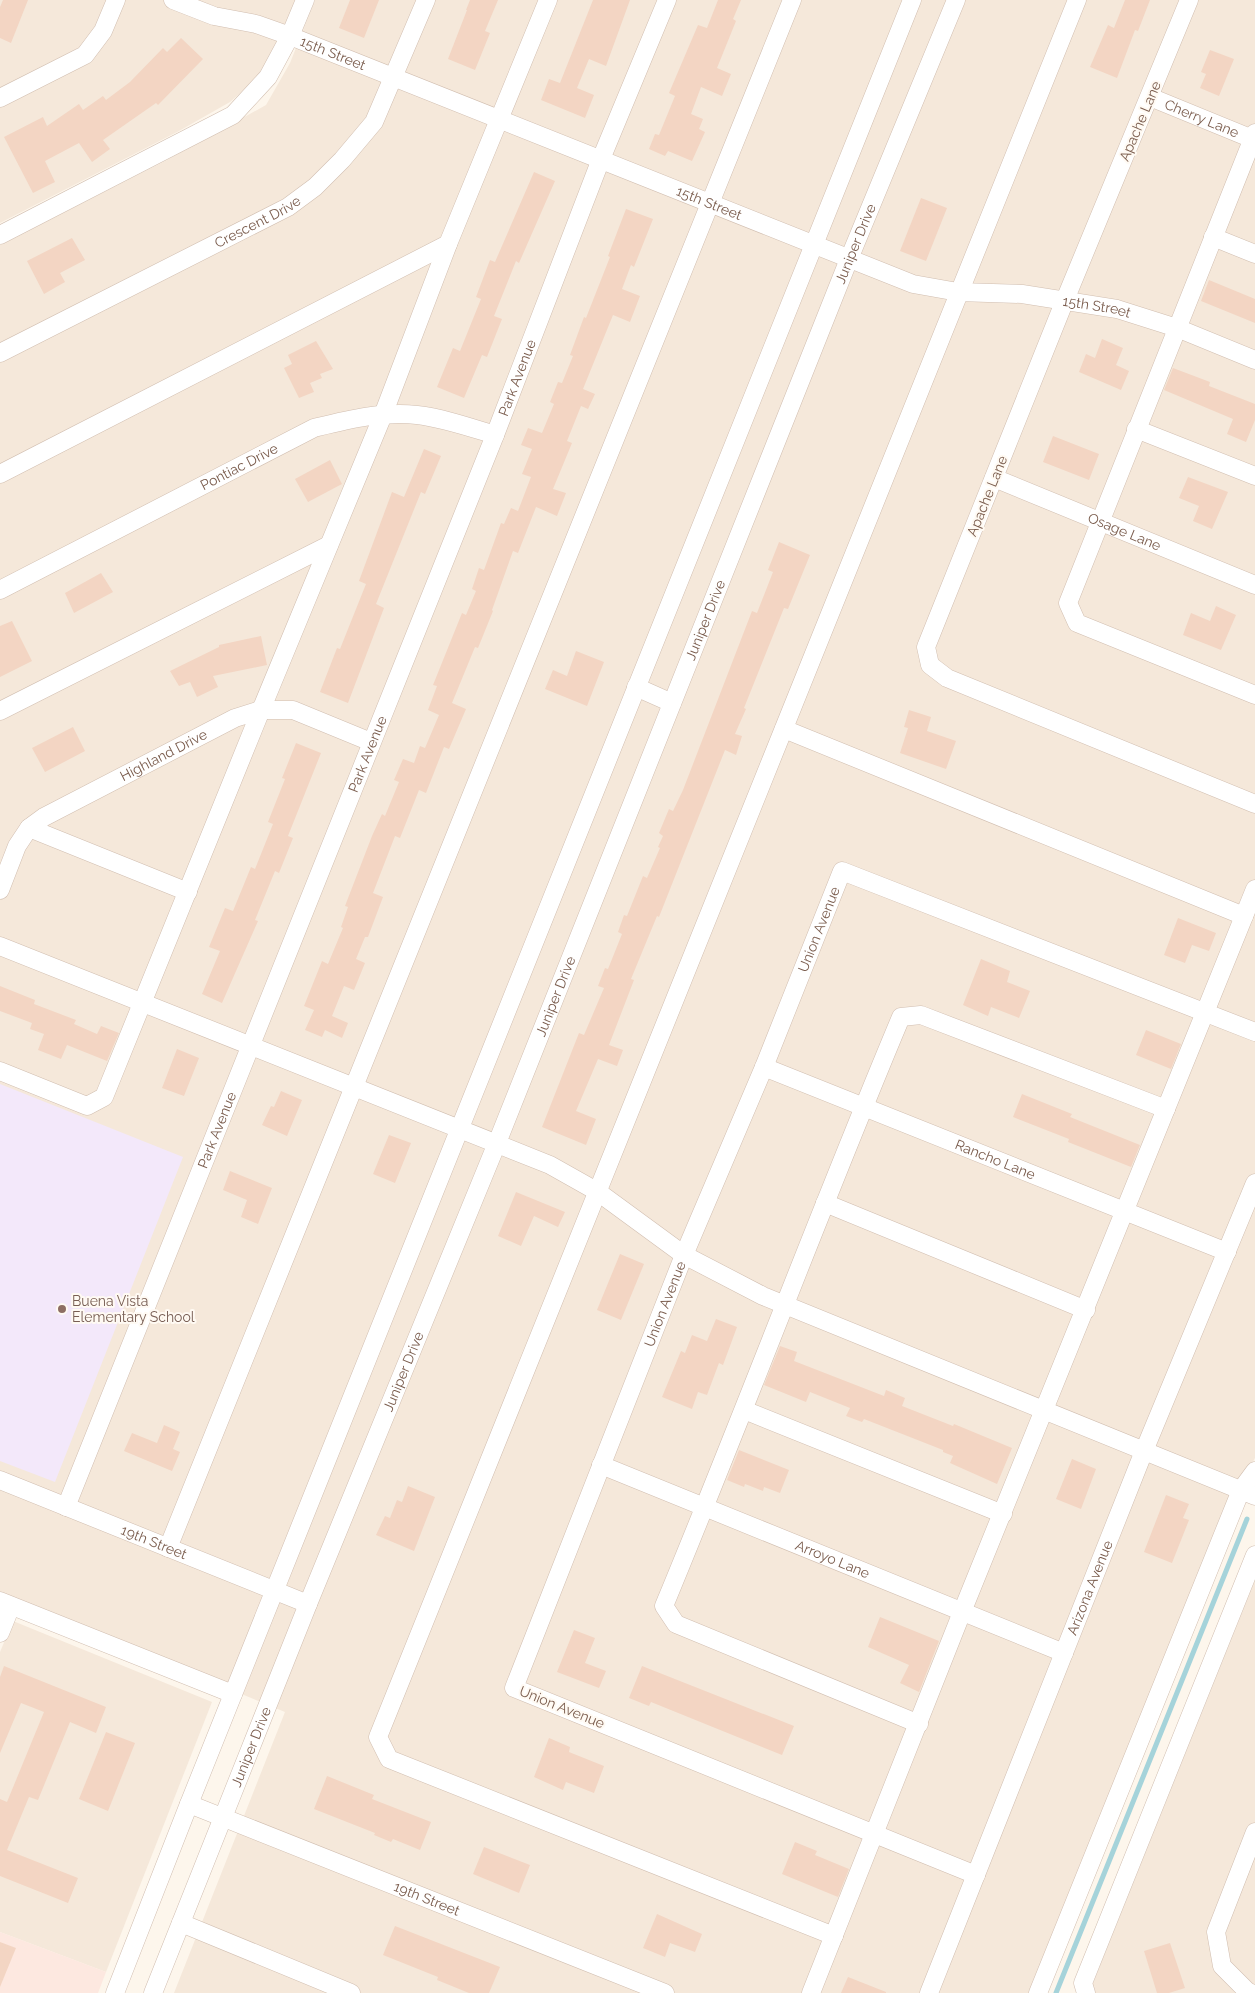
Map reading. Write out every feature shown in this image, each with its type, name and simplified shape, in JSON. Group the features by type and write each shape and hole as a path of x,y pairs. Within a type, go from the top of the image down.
{"street":[{"path":"0,98 85,55 103,31 116,0"},
{"name":"15th Street","path":"173,0 214,16 256,24 290,36 913,284 958,292 1022,294 1117,309 1177,328 1255,360"},
{"path":"0,235 233,114 268,77 290,36 305,0"},
{"name":"Crescent Drive","path":"0,353 288,207 314,187 342,160 374,122 426,0"},
{"path":"0,1071 86,1106 104,1097 383,415 448,244 548,0"},
{"name":"Park Avenue","path":"66,1507 495,435 601,159 667,0"},
{"path":"168,1548 792,0"},
{"path":"115,1993 459,1128 912,0"},
{"name":"Juniper Drive","path":"153,1993 308,1604 497,1143 849,259 956,0"},
{"path":"834,1936 389,1759 378,1737 1077,0"},
{"name":"Apache Lane","path":"1189,0 1065,300 926,647 930,665 947,678 1255,804"},
{"name":"Cherry Lane","path":"1150,97 1254,137"},
{"path":"1254,137 1099,521 1068,603 1077,623 1255,695"},
{"path":"1213,237 1255,254"},
{"path":"0,474 448,244"},
{"name":"Pontiac Drive","path":"0,590 314,428 354,418 383,415 416,415 454,422 495,435"},
{"path":"1136,429 1255,476"},
{"name":"Osage Lane","path":"994,478 1255,585"},
{"path":"0,711 329,545"},
{"path":"636,687 672,702"},
{"name":"Highland Drive","path":"0,890 17,846 29,828 44,816 235,718 261,710 293,710 371,742"},
{"path":"784,729 1244,916"},
{"path":"29,828 188,892"},
{"name":"Union Avenue","path":"976,1875 514,1688 684,1256 764,1067 842,871 1255,1032"},
{"path":"811,1993 962,1612 1255,889"},
{"path":"0,946 550,1165 598,1192 684,1256 762,1296 1248,1493"},
{"path":"918,1724 676,1624 664,1606 744,1410 863,1106 901,1017 921,1015 1166,1109"},
{"name":"Rancho Lane","path":"764,1067 1227,1252"},
{"name":"Arizona Avenue","path":"929,1993 1144,1451 1255,1183"},
{"path":"825,1203 1086,1310"},
{"path":"744,1410 1002,1514"},
{"name":"Arroyo Lane","path":"601,1465 1064,1653"},
{"path":"1038,1993 1248,1493 1255,1471"},
{"name":"19th Street","path":"0,1480 274,1592 308,1604"},
{"path":"1086,1993 1083,1983 1255,1555"},
{"path":"0,1633 6,1604 233,1694"},
{"name":"19th Street","path":"189,1804 666,1993"},
{"path":"1251,1993 1222,1966 1216,1932 1255,1832"},
{"path":"181,1923 351,1993"}],"shaded area":[{"path":"0,0 297,0 272,54 254,81 230,102 179,131 0,223"},
{"path":"315,0 1255,0 1255,1458 1228,1507 1031,1993 174,1993 285,1712 0,1594 0,245 167,160 266,105 290,63"},
{"name":"Buena Vista Elementary School","path":"0,1084 183,1157 55,1482 0,1461"},
{"path":"1255,1580 1255,1993 1089,1993"},
{"path":"13,1621 212,1702 106,1972 0,1932 0,1652"},
{"path":"0,1932 106,1972 98,1993 0,1993"}],"building":[{"path":"3,0 28,0 11,43 0,38 0,7"},
{"path":"350,0 379,0 364,38 339,28"},
{"path":"470,0 498,0 485,31 490,33 475,70 448,59"},
{"path":"593,0 630,0 606,66 589,59 577,88 594,95 585,118 541,100 549,79 560,83"},
{"path":"718,0 741,0 733,19 736,21 717,68 731,74 722,96 701,87 691,114 703,119 699,129 705,132 692,161 668,151 665,156 649,149 655,134 659,135 675,96 669,93 698,25 707,28"},
{"path":"1125,0 1150,0 1138,31 1135,30 1117,78 1090,67 1108,25 1114,28"},
{"path":"181,38 203,59 158,105 156,103 103,140 110,149 92,162 79,143 45,161 55,182 33,193 4,137 43,117 47,126 79,104 83,110 103,96 106,100 130,82 163,48 167,52"},
{"path":"1210,50 1234,59 1219,96 1200,88 1206,74 1201,72"},
{"path":"534,172 555,181 519,263 516,261 494,316 502,319 487,357 482,355 464,398 437,387 453,348 460,351 481,299 476,297 490,260 495,262"},
{"path":"921,198 947,208 926,261 900,251"},
{"path":"626,209 653,219 634,267 631,265 622,289 640,296 630,322 613,315 583,389 595,394 588,409 581,406 567,441 572,443 553,489 566,493 557,516 536,507 518,553 513,551 493,611 478,648 475,647 452,703 466,709 449,749 444,747 426,793 419,790 400,838 395,836 373,893 383,897 368,937 365,937 356,959 365,963 354,990 344,986 332,1016 348,1023 342,1038 325,1030 322,1037 305,1030 314,1010 304,1006 322,961 328,964 343,928 341,927 348,907 345,906 372,836 382,814 385,816 399,782 394,780 403,759 414,763 420,746 425,748 439,715 428,710 437,686 433,685 462,613 466,615 476,591 472,589 479,568 484,570 501,523 504,524 511,508 518,511 531,477 522,474 532,449 521,445 528,428 542,433 554,404 550,402 558,382 562,383 573,356 570,355 610,257 608,256"},
{"path":"72,238 85,260 60,273 65,282 44,294 27,261"},
{"path":"1209,280 1255,299 1255,323 1201,301"},
{"path":"1102,339 1123,348 1116,365 1129,371 1121,390 1079,372 1086,354 1095,358"},
{"path":"316,341 333,369 320,374 322,378 310,383 314,392 299,398 284,368 292,364 288,355"},
{"path":"1173,368 1210,382 1209,386 1255,404 1255,420 1246,442 1227,434 1233,419 1164,390"},
{"path":"1053,436 1099,454 1089,480 1043,462"},
{"path":"424,449 441,456 425,494 421,492 376,604 384,608 348,703 320,692 337,648 340,649 366,584 359,581 392,492 404,497"},
{"path":"330,460 342,484 308,502 295,479"},
{"path":"1188,477 1228,492 1212,529 1193,521 1199,506 1179,498"},
{"path":"779,542 810,555 788,609 784,608 744,708 746,709 735,734 742,736 736,755 725,750 659,917 657,916 631,979 634,980 609,1045 623,1050 617,1066 598,1059 576,1111 596,1119 586,1145 542,1127 579,1033 584,1035 604,988 598,986 605,968 608,969 622,934 618,932 624,915 627,916 643,876 647,878 660,848 658,847 663,836 659,833 669,809 673,811 683,790 752,611 757,613 773,572 768,570"},
{"path":"101,573 113,592 74,613 65,593"},
{"path":"1216,606 1236,615 1221,650 1183,635 1191,613 1210,621"},
{"path":"12,621 32,661 0,677 0,626"},
{"path":"261,636 267,665 213,676 218,687 197,697 190,682 179,686 170,671 219,647 219,645"},
{"path":"576,651 604,662 587,706 545,689 553,670 567,676"},
{"path":"909,710 931,717 927,731 956,741 946,769 900,753 908,728 904,727"},
{"path":"73,727 85,751 45,772 32,748"},
{"path":"296,743 321,753 288,836 293,838 279,873 275,871 255,920 258,921 222,1003 202,994 220,951 209,947 225,908 233,911 251,867 255,869 273,824 268,822 285,779 282,778"},
{"path":"1178,918 1216,933 1209,951 1192,945 1185,963 1164,955"},
{"path":"981,959 1010,971 1007,982 1030,991 1019,1018 991,1007 988,1016 963,1005"},
{"path":"0,986 35,1000 34,1004 76,1020 74,1024 97,1034 101,1026 119,1033 107,1061 67,1045 61,1059 38,1050 44,1034 30,1029 32,1023 0,1011"},
{"path":"1146,1030 1181,1044 1171,1069 1136,1055"},
{"path":"177,1049 199,1058 184,1096 162,1088"},
{"path":"281,1091 302,1100 287,1136 262,1125 271,1106 274,1107"},
{"path":"1022,1094 1072,1114 1070,1117 1140,1145 1131,1167 1068,1142 1069,1139 1013,1117"},
{"path":"389,1135 411,1143 395,1183 373,1174"},
{"path":"230,1171 272,1188 258,1224 241,1217 247,1200 223,1190"},
{"path":"516,1192 565,1212 558,1227 534,1216 521,1246 498,1236"},
{"path":"620,1254 644,1264 621,1320 597,1310"},
{"path":"716,1319 737,1327 723,1365 719,1363 707,1395 698,1392 692,1409 662,1397 681,1351 685,1353 692,1335 707,1341"},
{"path":"780,1346 797,1352 794,1361 884,1396 886,1390 905,1398 902,1406 953,1426 954,1424 1012,1448 997,1484 950,1463 953,1456 943,1452 943,1450 864,1419 862,1422 846,1416 850,1408 810,1392 806,1402 764,1385"},
{"path":"164,1425 180,1432 173,1449 180,1452 172,1471 124,1451 132,1433 157,1443"},
{"path":"739,1450 789,1470 780,1493 764,1487 763,1491 745,1484 744,1487 727,1480"},
{"path":"1072,1459 1096,1469 1081,1509 1056,1499"},
{"path":"408,1486 435,1497 414,1551 376,1535 385,1516 390,1518 397,1500 402,1502"},
{"path":"1166,1495 1189,1504 1183,1518 1189,1520 1172,1563 1144,1552"},
{"path":"880,1617 939,1641 919,1692 900,1683 909,1665 868,1647"},
{"path":"574,1630 595,1638 585,1663 606,1671 599,1688 557,1672"},
{"path":"4,1666 106,1707 96,1733 70,1722 38,1800 29,1797 7,1850 78,1878 68,1903 0,1876 0,1799 7,1802 44,1712 21,1703 0,1753 0,1677"},
{"path":"642,1666 794,1726 782,1755 651,1702 649,1706 629,1698"},
{"path":"106,1732 135,1743 108,1811 79,1799"},
{"path":"549,1738 570,1747 569,1752 604,1766 594,1793 566,1782 563,1790 534,1777"},
{"path":"327,1776 374,1795 372,1799 431,1822 420,1850 393,1839 391,1842 374,1835 375,1833 314,1809"},
{"path":"795,1842 817,1851 815,1855 849,1869 838,1897 782,1874"},
{"path":"484,1847 530,1865 519,1893 473,1874"},
{"path":"657,1914 702,1934 695,1952 670,1943 665,1957 643,1948"},
{"path":"395,1926 500,1967 489,1993 469,1993 437,1980 438,1977 383,1955"},
{"path":"0,1942 16,1948 0,1987"},
{"path":"1170,1943 1185,1988 1169,1993 1157,1993 1144,1951"},
{"path":"848,1977 886,1992 886,1993 841,1993"}],"waterway":[{"path":"1056,1993 1247,1519"}],"place":[{"name":"Buena Vista Elementary School","path":"62,1309"}]}
